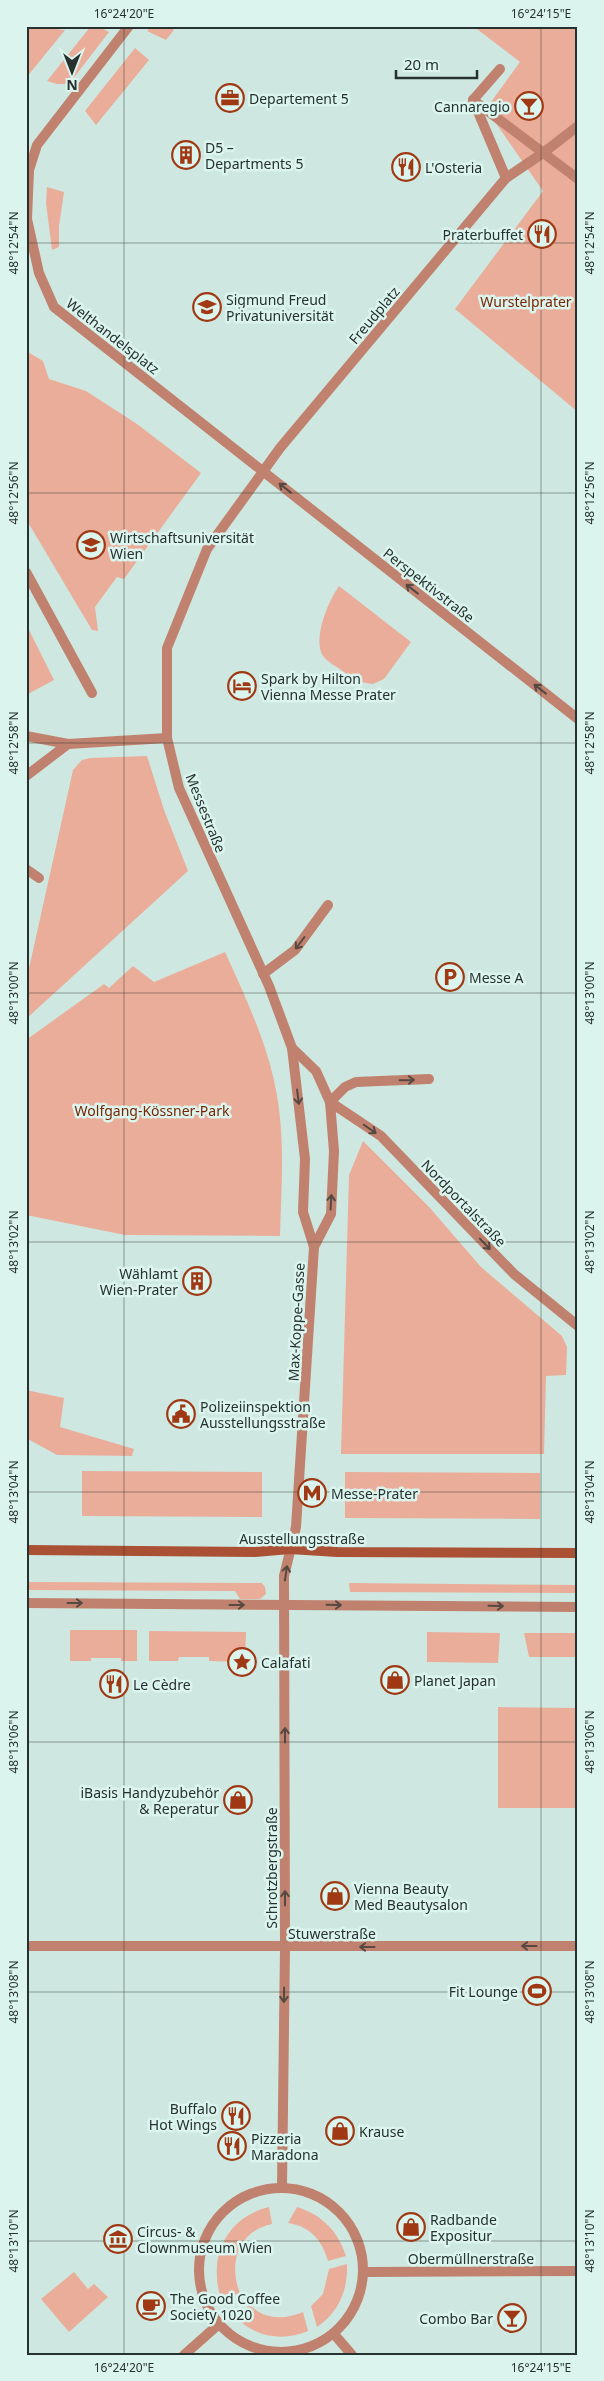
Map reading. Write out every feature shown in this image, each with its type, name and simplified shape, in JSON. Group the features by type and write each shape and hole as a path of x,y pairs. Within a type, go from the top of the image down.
{"main road":[{"name":"Ausstellungsstraße","path":"26,1550 255,1552 290,1549 337,1552 578,1553"}],"street":[{"name":"Welthandelsplatz","path":"129,26 37,145 29,170 27,220 39,273 54,307 264,471"},
{"path":"473,100 500,69"},
{"path":"473,100 578,179"},
{"path":"473,100 506,178"},
{"name":"Freudplatz","path":"264,471 280,448 506,178 578,126"},
{"name":"Perspektivstraße","path":"264,471 578,720"},
{"name":"Messestraße","path":"264,471 207,549 167,648 167,738 179,788 263,974 292,1048 316,1071 330,1102"},
{"path":"26,572 92,693"},
{"path":"26,736 68,744 167,738"},
{"path":"26,776 68,744"},
{"path":"26,869 39,878"},
{"path":"263,974 295,950 328,905"},
{"name":"Max-Koppe-Gasse","path":"290,1549 296,1527 314,1247 303,1212 305,1160 292,1048"},
{"path":"330,1102 345,1087 356,1082 429,1080"},
{"name":"Max-Koppe-Gasse","path":"314,1247 331,1214 334,1151 330,1102"},
{"name":"Nordportalstraße","path":"330,1102 380,1136 514,1274 578,1326"},
{"name":"Schrotzbergstraße","path":"282,2188 285,1947 284,1576 290,1549"},
{"path":"26,1603 578,1607"},
{"name":"Stuwerstraße","path":"26,1946 578,1946"},
{"path":"282,2188 300,2190 314,2195 324,2200 344,2217 358,2241 364,2272 357,2303 334,2334 307,2349 276,2353 245,2344 231,2336 219,2324 208,2310 200,2287 199,2257 203,2242 210,2228 231,2204 246,2196 264,2190 282,2188"},
{"name":"Obermüllnerstraße","path":"364,2272 578,2271"},
{"path":"184,2355 219,2324"},
{"path":"334,2334 352,2355"}],"green space":[{"path":"26,26 65,30 26,78"},
{"path":"91,26 97,26 109,32 69,84 57,84 47,81"},
{"path":"151,26 168,26 174,30 166,40 147,31"},
{"name":"Wurstelprater","path":"473,26 578,26 578,412 455,309 543,191 486,109 520,62"},
{"path":"135,48 149,60 96,125 85,111"},
{"path":"47,187 64,192 59,226 59,247 52,250 46,203"},
{"name":"Wirtschaftsuniversität Wien","path":"26,351 43,361 49,379 86,391 137,424 201,473 124,579 117,577 95,607 98,631 92,630 26,519"},
{"path":"339,586 411,642 384,679 373,684 360,681 345,673 324,658 320,648 319,639 323,620"},
{"path":"26,624 54,680 26,695"},
{"path":"147,756 164,810 188,871 26,1019 26,982 73,770 82,760 90,758"},
{"name":"Wolfgang-Kössner-Park","path":"225,952 260,1033 273,1075 280,1118 282,1147 280,1236 125,1235 26,1215 26,1040 104,984 109,988 133,966 154,982"},
{"path":"363,1141 430,1208 481,1267 562,1336 567,1347 566,1375 546,1376 544,1454 341,1454 349,1175"},
{"path":"26,1390 64,1398 60,1427 134,1449 132,1456 57,1455 26,1438"},
{"path":"82,1471 262,1472 262,1517 82,1516"},
{"path":"345,1472 540,1473 540,1519 345,1518"},
{"path":"26,1582 262,1583 266,1594 260,1599 240,1599 235,1591 26,1590"},
{"path":"349,1583 578,1585 578,1593 350,1592"},
{"path":"70,1630 137,1630 137,1661 121,1661 121,1658 91,1658 91,1661 70,1661"},
{"path":"149,1631 246,1632 245,1662 209,1661 209,1657 179,1657 178,1661 149,1661"},
{"path":"427,1632 500,1633 498,1663 427,1662"},
{"path":"524,1633 578,1633 578,1657 529,1657"},
{"path":"498,1707 578,1708 578,1808 498,1808"},
{"path":"269,2207 272,2224 260,2228 251,2234 239,2250 235,2271 240,2293 221,2299 217,2269 219,2255 224,2242 231,2230 241,2220 254,2212"},
{"path":"297,2207 306,2210 328,2225 343,2247 346,2256 328,2261 319,2241 314,2235 303,2227 288,2223"},
{"path":"347,2264 346,2283 341,2300 325,2321 317,2327 311,2306 323,2294 329,2269"},
{"path":"74,2272 88,2289 94,2284 108,2297 69,2332 41,2299"},
{"path":"249,2304 267,2316 282,2317 303,2312 308,2331 281,2337 255,2331 240,2321"}],"place":[{"name":"Departement 5","path":"230,98"},
{"name":"Cannaregio","path":"529,106"},
{"name":"D5 – Departments 5","path":"186,155"},
{"name":"L'Osteria","path":"406,167"},
{"name":"Praterbuffet","path":"542,234"},
{"name":"Sigmund Freud Privatuniversität","path":"207,307"},
{"name":"Wirtschaftsuniversität Wien","path":"91,545"},
{"name":"Spark by Hilton Vienna Messe Prater","path":"242,686"},
{"name":"Messe A","path":"450,977"},
{"name":"Wählamt Wien-Prater","path":"197,1281"},
{"name":"Polizeiinspektion Ausstellungsstraße","path":"181,1414"},
{"name":"Messe-Prater","path":"312,1493"},
{"name":"Calafati","path":"242,1662"},
{"name":"Planet Japan","path":"395,1680"},
{"name":"Le Cèdre","path":"114,1684"},
{"name":"iBasis Handyzubehör & Reperatur","path":"238,1800"},
{"name":"Vienna Beauty Med Beautysalon","path":"335,1896"},
{"name":"Fit Lounge","path":"537,1991"},
{"name":"Buffalo Hot Wings","path":"236,2116"},
{"name":"Krause","path":"340,2131"},
{"name":"Pizzeria Maradona","path":"232,2146"},
{"name":"Radbande Expositur","path":"411,2227"},
{"name":"Circus- & Clownmuseum Wien","path":"118,2239"},
{"name":"The Good Coffee Society 1020","path":"151,2306"},
{"name":"Combo Bar","path":"512,2318"}]}
